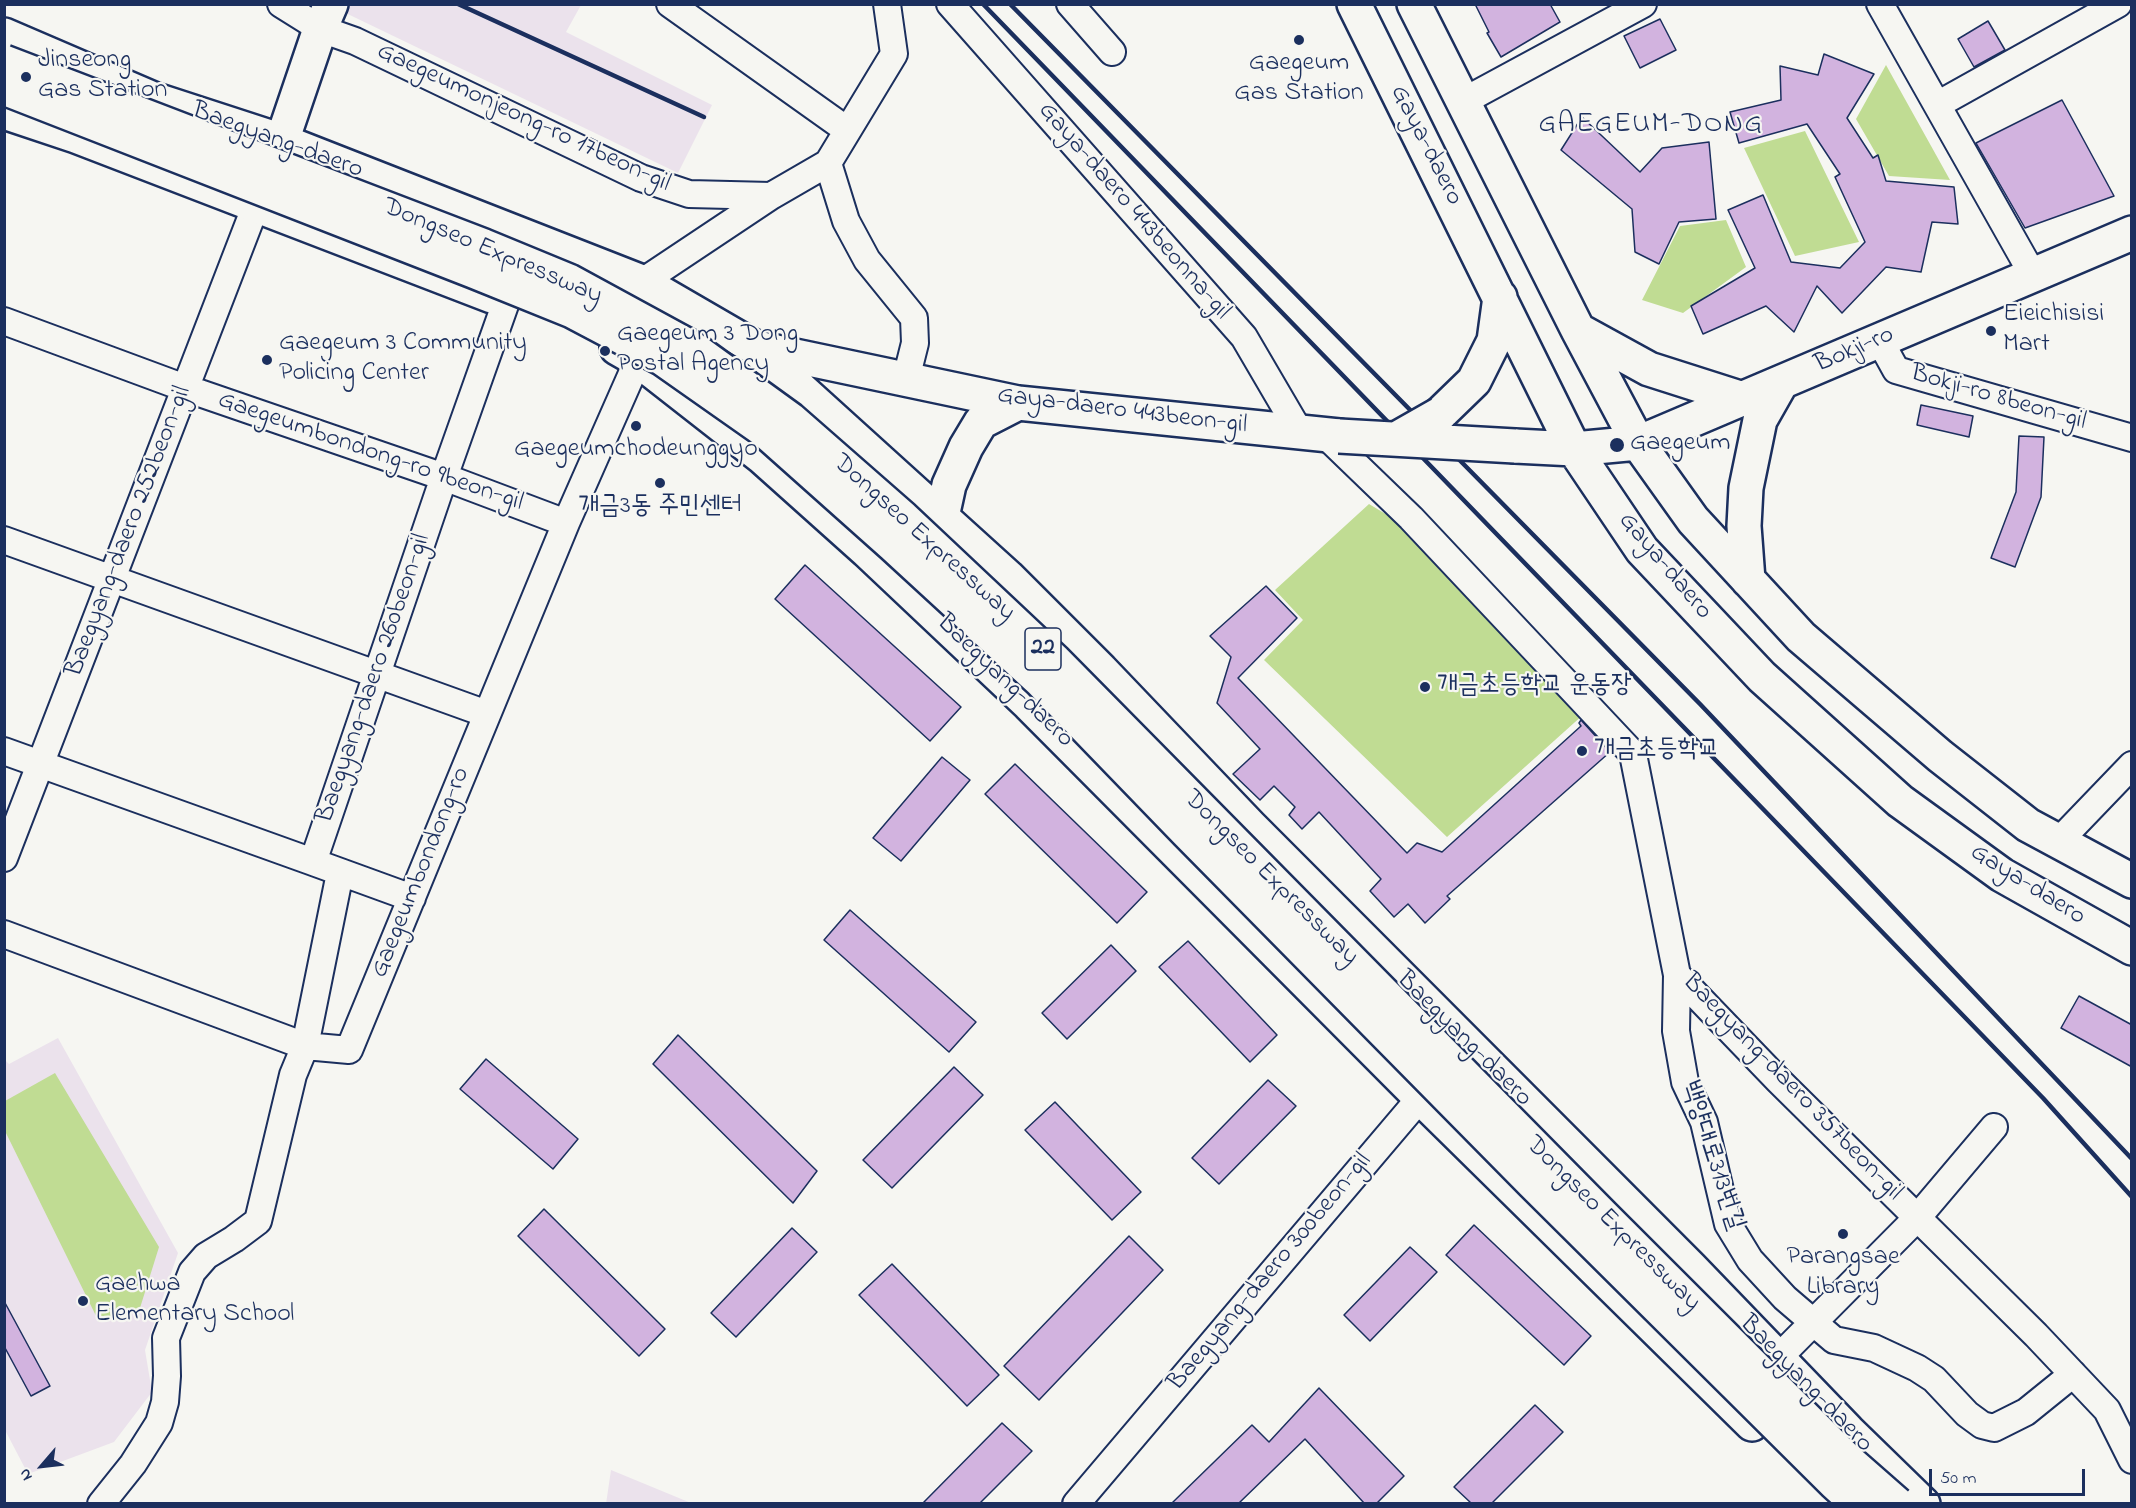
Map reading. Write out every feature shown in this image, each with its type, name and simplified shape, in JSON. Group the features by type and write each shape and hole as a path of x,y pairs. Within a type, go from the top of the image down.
{"main road":[{"name":"Gaya-daero","path":"1354,4 1574,450 1642,550 1762,677 1900,801 2002,875 2132,948"},
{"name":"Gaya-daero","path":"1414,4 1578,330 1638,443 1693,520 1801,637 1940,756 2028,825 2132,881"},
{"path":"282,141 326,17"},
{"name":"Baegyang-daero","path":"4,34 153,99 282,141 642,282 754,347 1008,577 1101,670 1250,826 1691,1268 1848,1431 1923,1503"},
{"name":"Dongseo Expressway","path":"4,62 462,237 569,281 692,348 790,419 903,518 1055,661 1848,1461 1897,1503"},
{"name":"Dongseo Expressway","path":"4,88 572,311 663,359 764,430 1040,680 1533,1184 1835,1483 1858,1503"},
{"name":"Baegyang-daero","path":"4,112 76,136 597,336 638,360 762,457 1029,704 1420,1097 1806,1477 1836,1503"},
{"name":"Bokji-ro","path":"1574,450 1638,443 2132,233"},
{"path":"1396,439 1440,414 1474,381 1494,341 1500,297"},
{"path":"1578,330 1649,369 1743,399"},
{"name":"Gaya-daero 443beon-gil","path":"597,336 754,347 1018,403 1321,434 1574,450"},
{"path":"762,457 800,387 833,364"},
{"path":"1748,580 1744,526 1746,488 1760,420 1781,383"},
{"path":"942,517 950,485 966,447 981,422 1018,403"}],"street":[{"name":"Gaegeumonjeong-ro 17beon-gil","path":"281,4 326,17 355,41 641,178 689,194 771,195"},
{"path":"670,4 847,130"},
{"path":"642,282 771,195 828,163 894,54 887,4"},
{"name":"Gaya-daero 443beonna-gil","path":"950,4 1244,337 1321,434"},
{"path":"1070,4 1112,52"},
{"path":"1462,102 1642,4"},
{"path":"1880,4 2034,275"},
{"path":"1937,105 2118,4"},
{"path":"828,163 846,221 867,260 914,318 915,343 906,379"},
{"name":"Baegyang-daero 252beon-gil","path":"4,858 256,205"},
{"name":"Baegyang-daero 260beon-gil","path":"313,862 506,302"},
{"name":"Gaegeumbondong-ro 9beon-gil","path":"4,321 186,388 444,477 566,523"},
{"name":"Bokji-ro 8beon-gil","path":"1880,340 1896,370 2132,438"},
{"name":"Gaegeumbondong-ro","path":"4,934 305,1046 349,1050 566,523 638,360"},
{"name":"Baegyang-daero 357beon-gil","path":"1321,434 1411,518 1633,754 1677,975 1778,1080 2107,1410 2132,1460"},
{"path":"4,540 487,714"},
{"path":"4,752 412,898"},
{"path":"2058,842 2132,765"},
{"path":"101,1503 134,1464 159,1423 165,1401 166,1338 192,1272 206,1256 258,1221 293,1076 305,1046 340,873"},
{"name":"백양대로313번길","path":"1677,975 1676,1031 1685,1082 1704,1122 1728,1224 1750,1260 1785,1298 1834,1340 1874,1348 1917,1368 1934,1379 1967,1414 1982,1425 1994,1428 2026,1412 2073,1374"},
{"name":"Baegyang-daero 300beon-gil","path":"1076,1503 1466,1043"},
{"path":"1778,1358 1917,1218 1994,1127"}],"shaded area":[{"path":"329,5 581,5 566,32 712,105 678,173"},
{"name":"Gaehwa Elementary School","path":"58,1038 178,1253 145,1350 152,1392 114,1442 28,1474 5,1430 4,1059 9,1064"},
{"path":"611,1470 691,1503 606,1504"}],"green space":[{"path":"1886,65 1950,180 1889,176 1856,119"},
{"path":"1805,131 1859,242 1795,256 1744,148"},
{"path":"1726,220 1746,267 1683,313 1642,300 1680,226"},
{"name":"개금초등학교 운동장","path":"1369,504 1414,531 1584,714 1447,837 1264,660 1303,620 1275,590"},
{"path":"55,1073 159,1247 140,1308 99,1322 5,1131 5,1101"}],"building":[{"path":"1475,4 1550,4 1560,22 1501,57 1487,33 1489,32"},
{"path":"1660,19 1676,50 1640,68 1624,36"},
{"path":"1988,21 2005,50 1974,67 1958,39"},
{"path":"1824,54 1874,74 1847,118 1873,158 1878,155 1886,181 1954,187 1958,224 1932,222 1921,272 1886,267 1842,313 1817,286 1794,332 1766,306 1703,334 1691,306 1755,268 1728,210 1763,195 1791,262 1840,268 1865,242 1835,177 1840,174 1807,124 1739,143 1730,112 1781,100 1780,66 1818,75"},
{"path":"2062,100 2114,196 2025,228 1976,143"},
{"path":"1582,117 1640,172 1662,148 1709,142 1716,219 1679,222 1659,264 1635,252 1632,209 1561,150"},
{"path":"1921,405 1973,416 1969,437 1917,425"},
{"path":"2019,436 2044,437 2041,497 2015,567 1991,558 2016,492"},
{"path":"805,565 961,707 930,741 775,599"},
{"name":"개금초등학교","path":"1266,586 1297,618 1238,678 1407,853 1417,843 1442,852 1581,726 1579,723 1581,720 1610,752 1447,896 1450,899 1425,923 1408,904 1394,917 1370,891 1381,879 1319,812 1302,829 1289,815 1295,807 1274,786 1260,800 1233,774 1260,749 1217,703 1231,657 1210,636"},
{"path":"942,757 970,780 901,861 873,838"},
{"path":"1015,764 1147,892 1117,923 985,794"},
{"path":"850,910 976,1022 949,1052 824,940"},
{"path":"1188,941 1277,1035 1250,1062 1159,967"},
{"path":"1111,945 1136,971 1067,1039 1042,1013"},
{"path":"2079,996 2132,1025 2132,1067 2061,1028"},
{"path":"678,1035 817,1171 793,1203 653,1064"},
{"path":"486,1059 578,1139 553,1169 460,1089"},
{"path":"954,1067 983,1095 892,1188 863,1160"},
{"path":"1268,1080 1296,1106 1219,1184 1192,1158"},
{"path":"1055,1102 1141,1192 1112,1220 1025,1130"},
{"path":"544,1209 665,1329 639,1356 518,1236"},
{"path":"1474,1225 1591,1336 1564,1365 1446,1255"},
{"path":"792,1228 817,1252 736,1337 711,1313"},
{"path":"1129,1236 1163,1270 1039,1400 1004,1366"},
{"path":"1410,1247 1437,1272 1370,1341 1344,1315"},
{"path":"892,1264 999,1375 967,1406 859,1295"},
{"path":"4,1301 50,1386 31,1396 4,1346"},
{"path":"1319,1388 1404,1476 1377,1503 1364,1503 1305,1439 1239,1503 1172,1503 1252,1425 1269,1442"},
{"path":"1535,1405 1563,1432 1492,1503 1471,1503 1454,1487"},
{"path":"1002,1423 1032,1451 980,1503 923,1503"}],"railway":[{"path":"458,4 704,117"},
{"path":"983,4 2043,1098 2132,1197"},
{"path":"1010,4 1700,704 2132,1159"}],"place":[{"name":"Gaegeum Gas Station","path":"1299,40"},
{"name":"Jinseong Gas Station","path":"26,77"},
{"name":"Eieichisisi Mart","path":"1991,331"},
{"name":"Gaegeum 3 Dong Postal Agency","path":"605,351"},
{"name":"Gaegeum 3 Community Policing Center","path":"267,360"},
{"name":"Gaegeumchodeunggyo","path":"636,426"},
{"name":"Gaegeum","path":"1617,445"},
{"name":"개금3동 주민센터","path":"660,483"},
{"name":"개금초등학교 운동장","path":"1425,687"},
{"name":"개금초등학교","path":"1582,751"},
{"name":"Parangsae Library","path":"1843,1234"},
{"name":"Gaehwa Elementary School","path":"83,1301"}],"district":[{"name":"GAEGEUM-DONG","path":"1651,126"}]}
